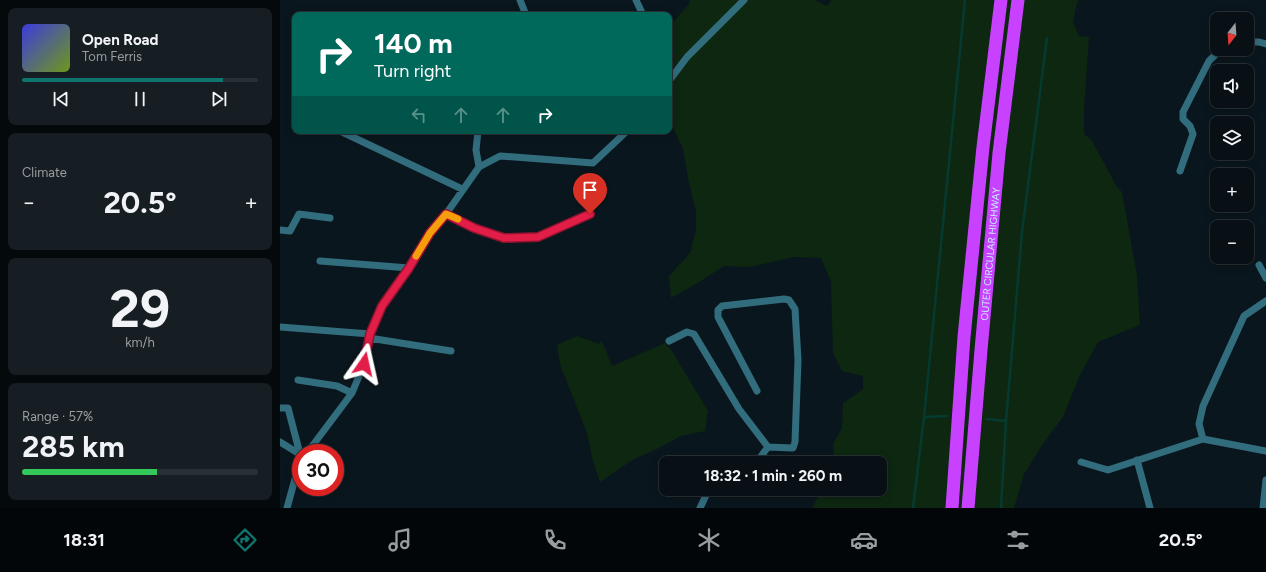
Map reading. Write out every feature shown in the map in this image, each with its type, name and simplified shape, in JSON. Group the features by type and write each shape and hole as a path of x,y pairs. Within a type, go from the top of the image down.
{"highway":[{"name":"OUTER CIRCULAR HIGHWAY","path":"952,508 964,336 984,132 1001,0"},
{"name":"OUTER CIRCULAR HIGHWAY","path":"968,508 999,153 1018,0"}],"street":[{"path":"522,0 525,12"},
{"path":"636,0 642,12"},
{"path":"672,77 687,57 744,0"},
{"path":"1254,42 1266,44"},
{"path":"1180,171 1193,134 1190,126 1183,119 1183,112 1209,61 1214,56"},
{"path":"346,134 462,189"},
{"path":"478,134 476,150 479,167"},
{"path":"311,444 352,393 364,364 369,336 382,306 409,268 430,233 446,214 462,189 479,167 500,156 592,163 624,134"},
{"path":"280,230 290,231 299,214 330,218"},
{"path":"446,214 474,228 504,238 538,237 590,214"},
{"path":"320,261 409,268"},
{"path":"1258,266 1266,278"},
{"path":"757,391 718,317 718,310 722,306 784,299 789,300 795,309 798,360 795,442 793,448 768,447"},
{"path":"1203,439 1199,424 1202,406 1244,316 1266,301"},
{"path":"280,327 369,336 451,351"},
{"path":"669,341 687,332 694,334 739,409 768,447"},
{"path":"298,380 337,386 352,393"},
{"path":"280,408 288,408 300,444"},
{"path":"1081,462 1108,470 1203,439 1266,451"},
{"path":"280,442 292,448"},
{"path":"761,456 768,447"},
{"path":"1137,460 1150,508"},
{"path":"1264,508 1266,480"},
{"path":"287,508 292,490"},
{"path":"700,508 705,496"}],"green space":[{"path":"689,0 815,0 827,6 832,0 1079,0 1073,22 1079,36 1089,37 1084,109 1084,134 1091,139 1117,187 1122,192 1137,276 1140,325 1098,342 1079,377 1063,417 1043,444 1024,474 1014,508 812,508 819,496 887,496 887,456 834,456 833,444 842,428 843,403 863,389 863,376 842,371 833,353 831,282 821,258 794,257 750,267 724,266 671,298 669,276 690,253 696,231 696,211 683,149 672,126 673,22 690,3"},
{"path":"577,336 599,344 602,341 612,366 665,343 672,351 708,411 705,431 681,436 634,459 600,482 592,458 587,433 560,364 557,345"}],"waterway":[{"path":"913,508 924,417 965,0"},
{"path":"1001,508 1006,421 1022,232 1047,38"},
{"path":"924,417 947,416"},
{"path":"986,419 1006,421"}],"slow traffic":[{"path":"416,256 430,233 446,214 458,219"}],"route":[{"path":"364,364 370,334 382,306 409,268 430,233 446,214 474,228 504,238 538,237 590,214"}]}
